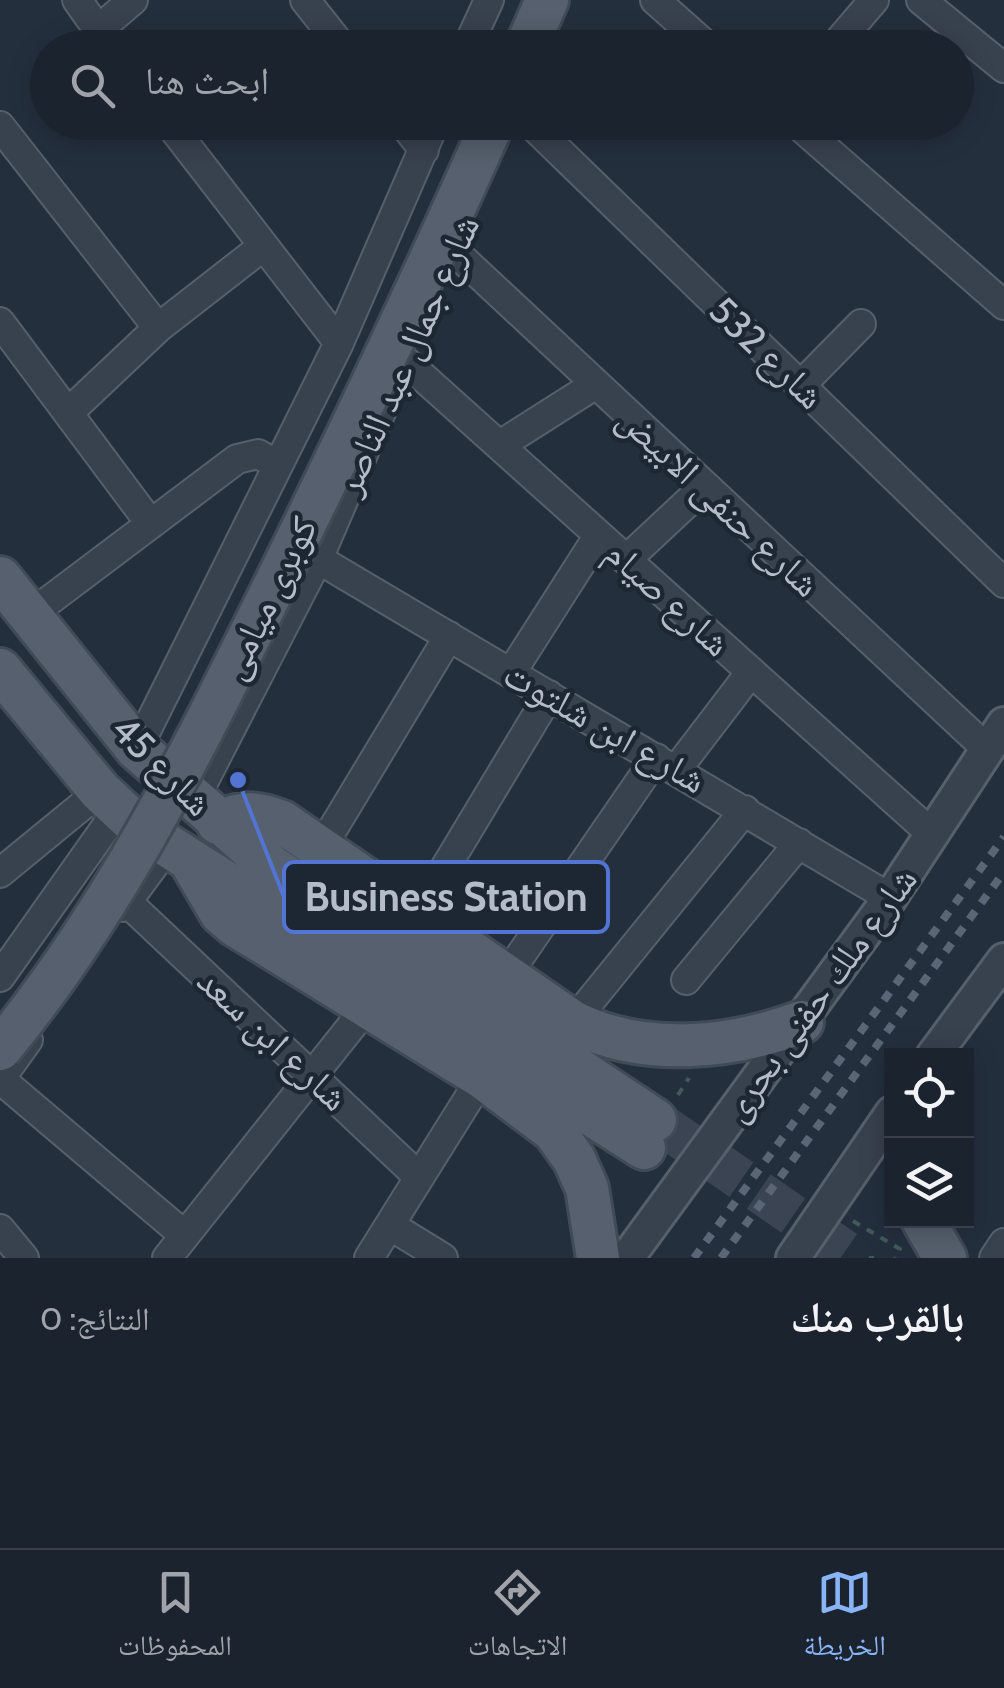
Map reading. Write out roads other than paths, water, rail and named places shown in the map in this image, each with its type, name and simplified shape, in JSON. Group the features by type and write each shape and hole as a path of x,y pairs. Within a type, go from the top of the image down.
{"main road":[{"path":"513,30 524,0"},
{"path":"534,30 547,0"},
{"name":"كوبرى ميامى","path":"0,1023 140,808 466,140"},
{"name":"كوبرى ميامى","path":"0,1049 126,871 163,809 388,360 486,140"},
{"name":"شارع 45","path":"0,578 137,749 206,812 272,867 649,1134 178,852 109,800 0,670"},
{"path":"206,812 260,813 282,822 573,1022 601,1036 659,1045 733,1041 802,1022"},
{"path":"178,852 221,913 235,925 482,1078 554,1131 574,1159 586,1188 598,1258"},
{"path":"928,1228 946,1258"}],"street":[{"path":"77,0 98,30"},
{"path":"111,30 133,0"},
{"path":"305,0 329,30"},
{"path":"475,30 489,0"},
{"path":"550,30 564,0"},
{"path":"655,0 689,30"},
{"path":"848,30 874,0"},
{"path":"920,0 957,30"},
{"path":"974,44 1004,68"},
{"path":"0,126 158,328"},
{"path":"182,140 339,342"},
{"path":"416,140 424,150"},
{"name":"شارع جمال عبد الناصر","path":"137,749 339,342 428,140"},
{"name":"شارع جمال عبد الناصر","path":"206,812 500,140"},
{"name":"شارع 532","path":"548,140 1004,583"},
{"path":"816,140 1004,305"},
{"path":"68,413 158,328 262,247"},
{"name":"شارع حنفى الابيض","path":"454,250 703,488 995,736"},
{"path":"0,322 150,522"},
{"path":"801,386 861,324"},
{"name":"شارع صيام","path":"404,360 933,835"},
{"path":"500,445 596,384"},
{"path":"30,615 237,458 258,454 278,464"},
{"path":"626,560 703,488"},
{"path":"511,672 598,535"},
{"name":"شارع ابن شلتوت","path":"318,559 890,898"},
{"path":"320,850 449,636"},
{"path":"506,975 666,764 751,672"},
{"path":"418,913 550,695"},
{"name":"شارع ملك حفنى بحرى","path":"626,1258 890,898 995,736"},
{"path":"0,873 109,800"},
{"path":"0,977 109,800"},
{"path":"573,1022 745,810"},
{"path":"686,980 798,843"},
{"path":"178,852 127,902 0,1079 184,1234"},
{"name":"شارع ابن سعد","path":"127,902 419,1176"},
{"path":"939,1048 1000,973"},
{"path":"167,1258 315,1077 366,1008"},
{"path":"368,1258 482,1078"},
{"path":"793,1258 884,1125"},
{"path":"391,1226 444,1258"},
{"path":"0,1229 24,1258"},
{"path":"994,1258 1004,1244"}],"tunnel":[{"path":"655,1120 855,1258"}],"railway":[{"path":"694,1258 1004,837"},
{"path":"721,1258 1004,872"}],"place":[{"name":"Business Station","path":"238,780"}]}
